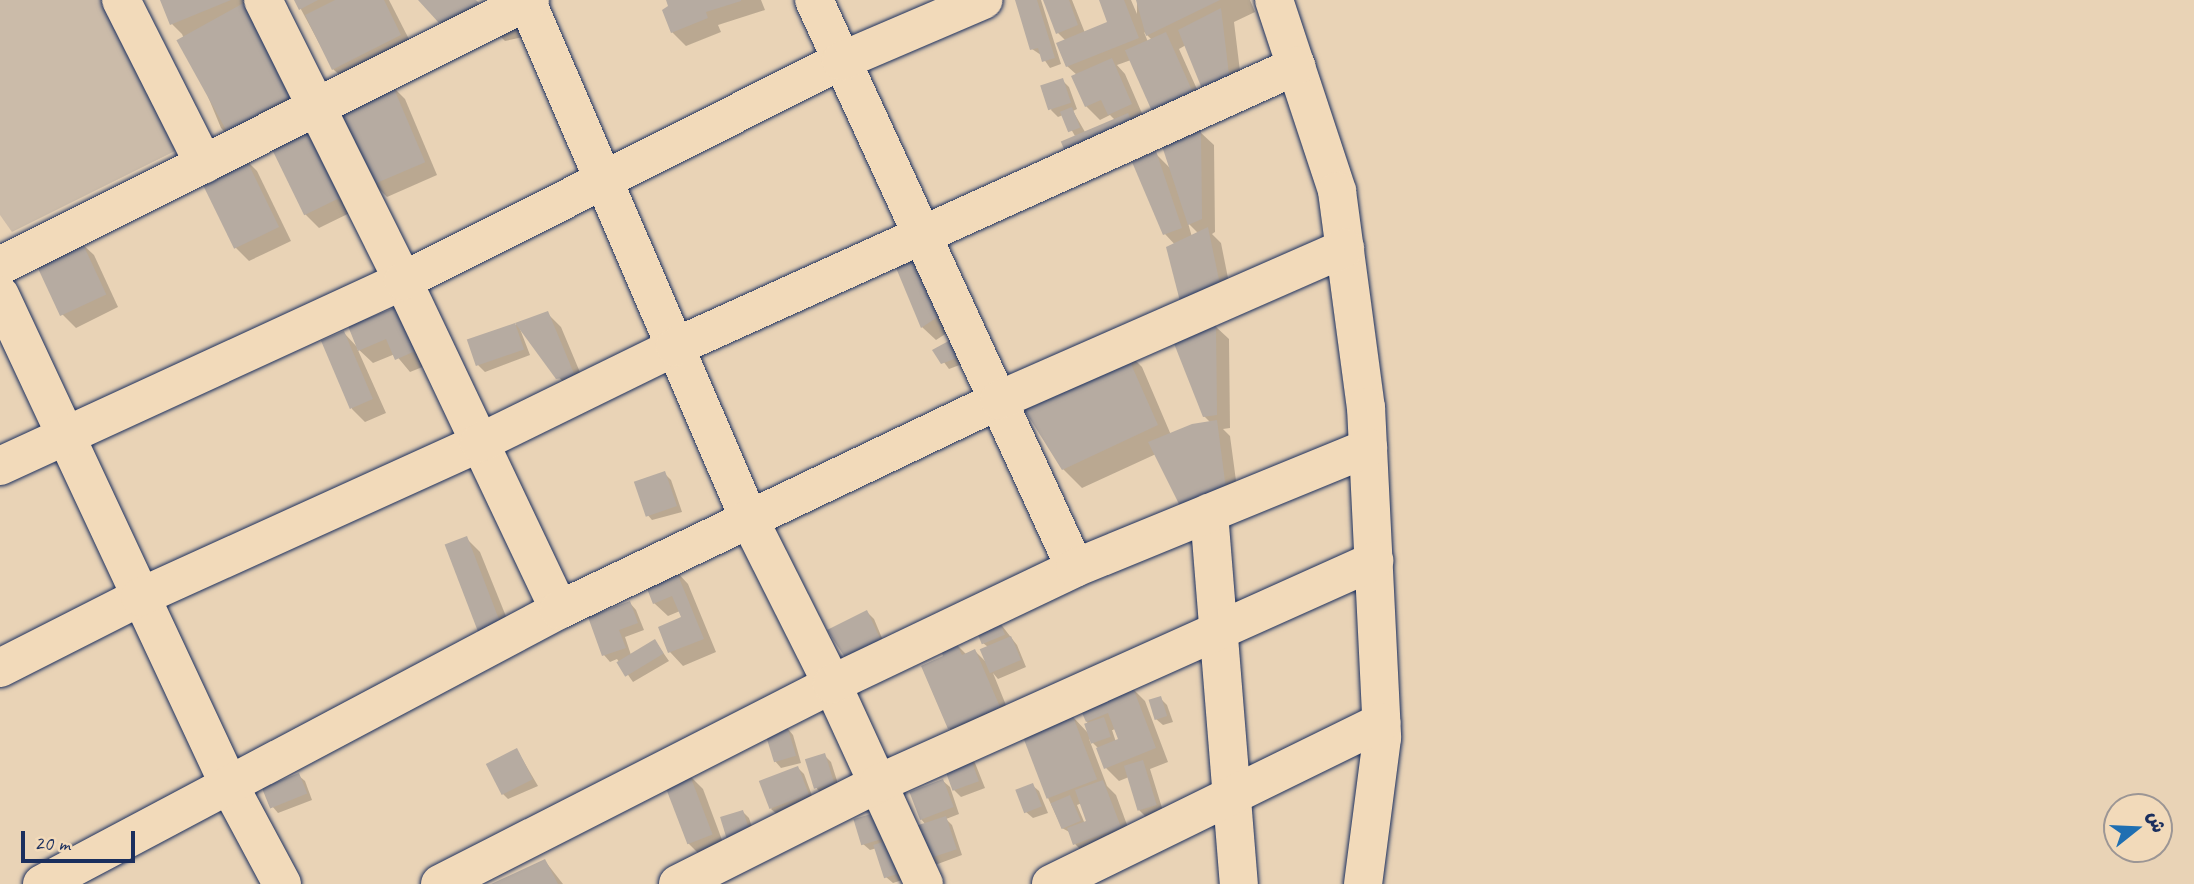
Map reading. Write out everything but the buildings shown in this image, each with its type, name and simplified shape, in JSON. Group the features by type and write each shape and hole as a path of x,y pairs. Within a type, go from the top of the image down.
{"street":[{"path":"121,0 204,163"},
{"path":"263,0 403,281 559,610"},
{"path":"814,0 1076,568"},
{"path":"0,466 403,281 841,61 983,0"},
{"path":"1274,0 1337,191 1366,407 1382,738 1363,884"},
{"path":"282,884 229,785 66,435 2,269 317,107 472,13 529,1 749,519 832,684 924,884"},
{"path":"0,668 140,597 479,443 675,346 1296,66"},
{"path":"42,884 559,610 999,400 1345,248"},
{"path":"440,884 832,684 1076,568 1368,448"},
{"path":"1209,513 1240,884"},
{"path":"678,884 879,783 1374,561"},
{"path":"1051,884 1381,722"}],"shaded area":[{"path":"0,0 101,0 177,150 12,232 0,215"}]}
